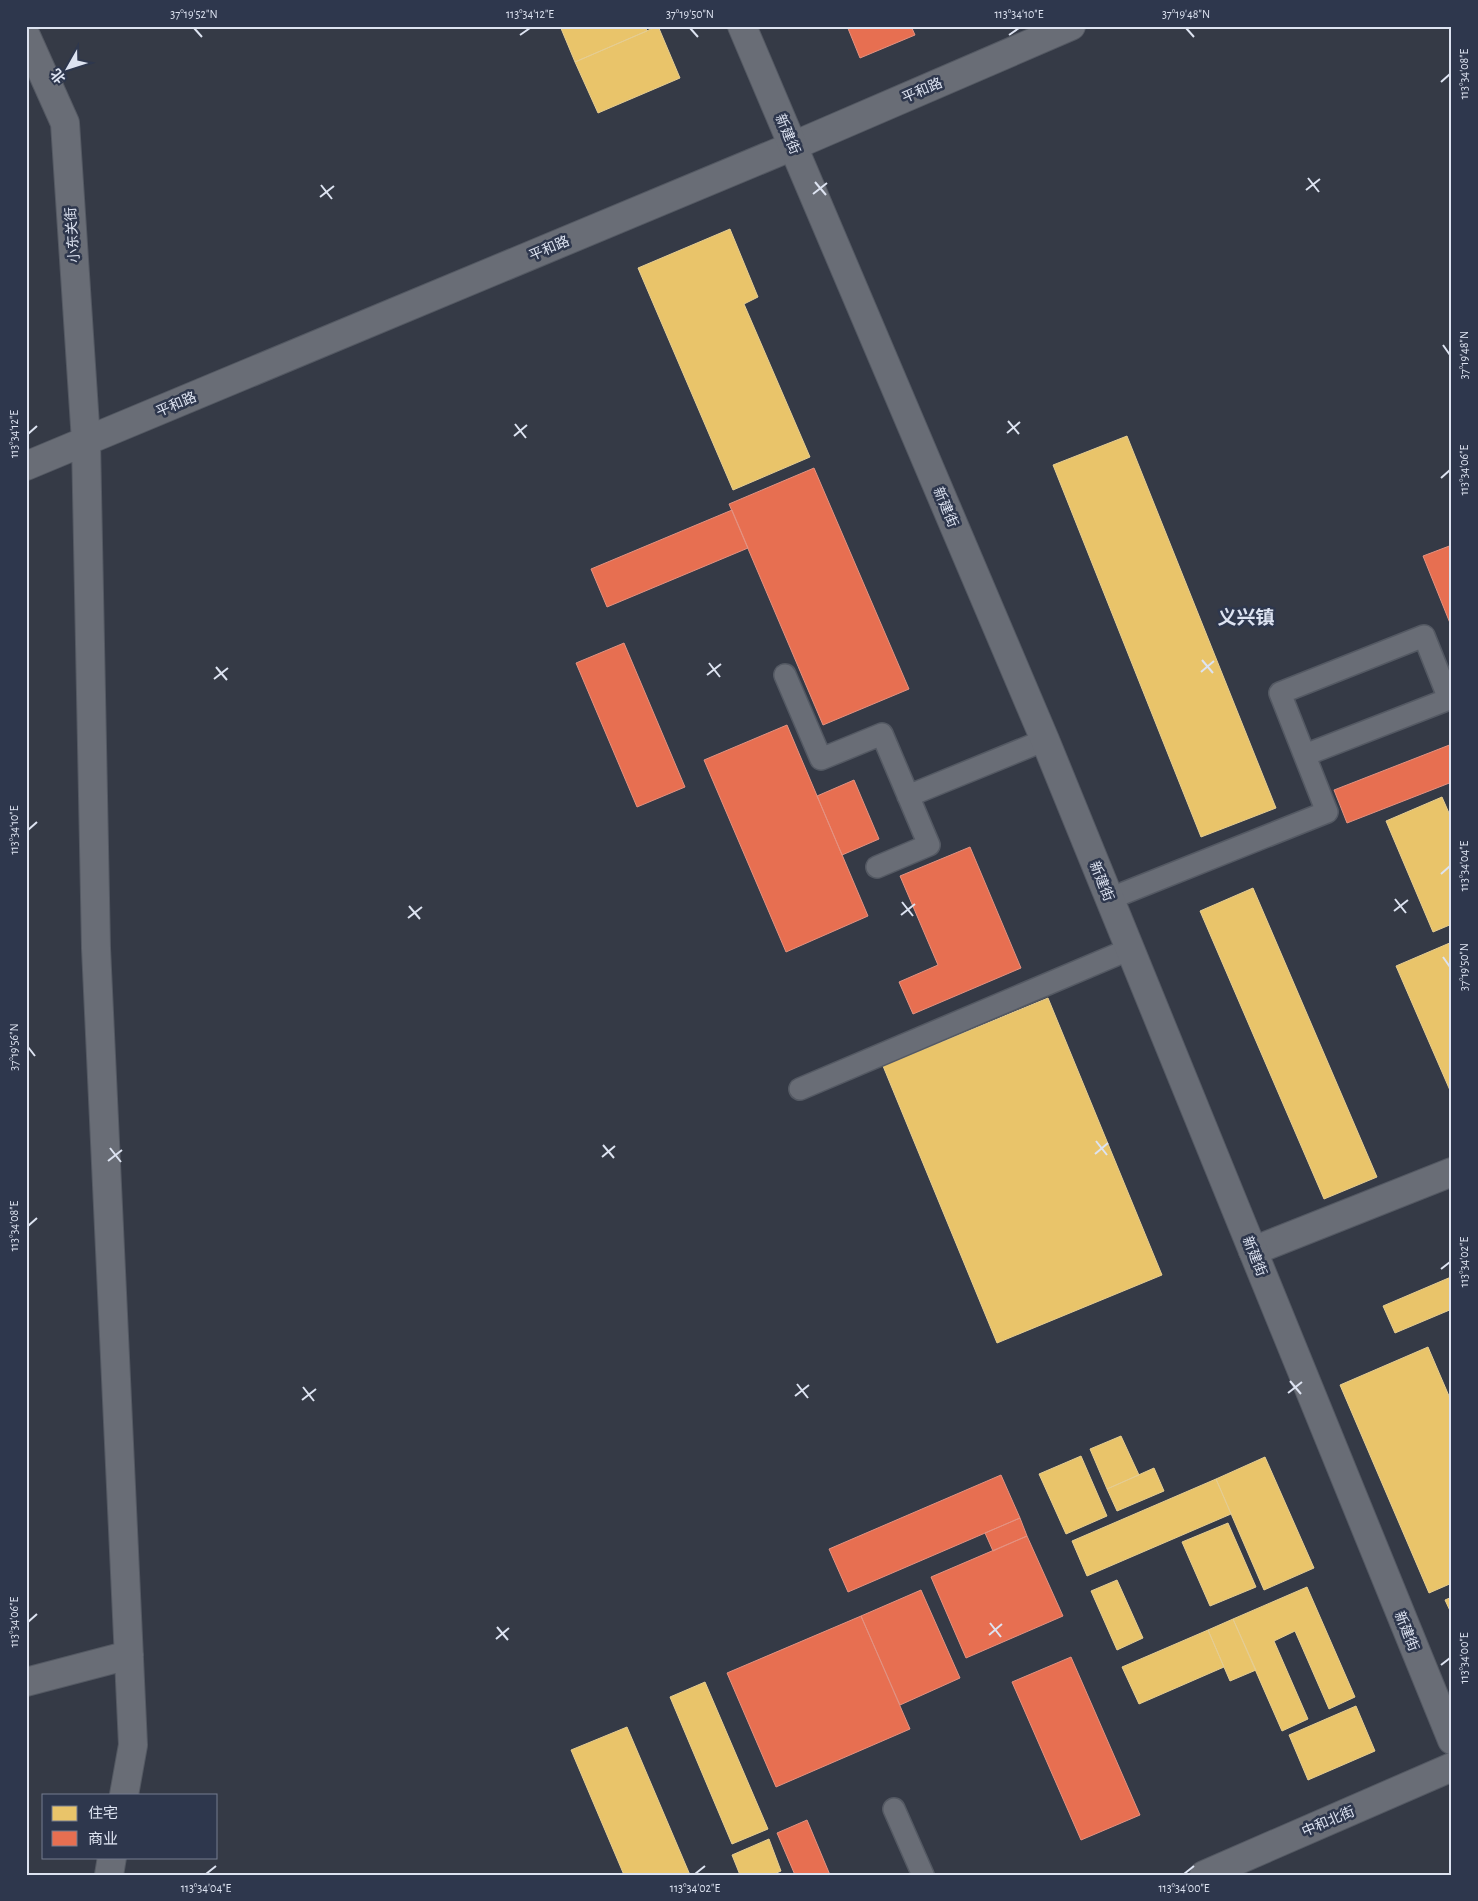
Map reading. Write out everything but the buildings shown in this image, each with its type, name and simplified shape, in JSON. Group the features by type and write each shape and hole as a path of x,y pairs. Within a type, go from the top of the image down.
{"street":[{"name":"新建街","path":"742,26 1045,740 1452,1740"},
{"name":"平和路","path":"26,466 792,146 1071,26"},
{"name":"小东关街","path":"26,36 64,123 86,441 96,948 133,1745 124,1794"},
{"path":"1253,1251 1452,1172"},
{"path":"26,1682 129,1655"},
{"name":"中和北街","path":"1204,1875 1452,1768"},
{"path":"109,1875 112,1858"}],"lane":[{"path":"1109,899 1327,812 1280,693 1424,636 1449,699 1305,756"},
{"path":"785,675 821,759 882,734 929,845 877,868"},
{"path":"908,796 1045,740"},
{"path":"800,1089 1130,949"},
{"path":"894,1809 923,1875"}],"district":[{"name":"义兴镇","path":"1246,617"}]}
